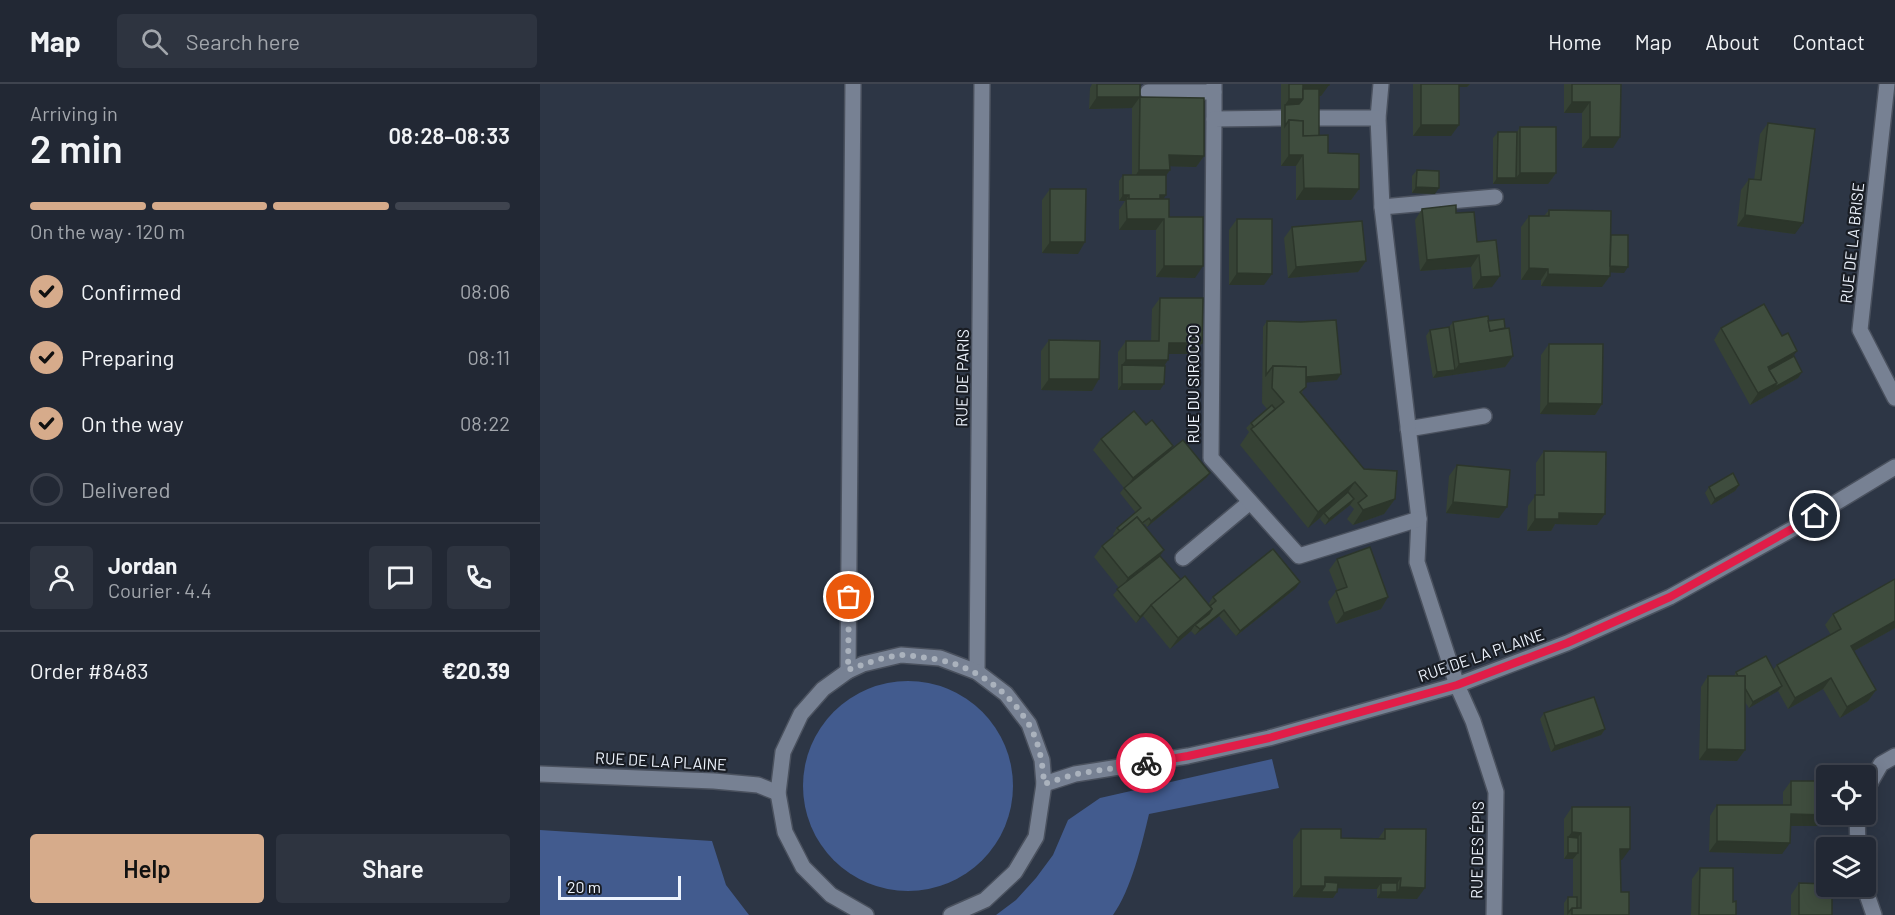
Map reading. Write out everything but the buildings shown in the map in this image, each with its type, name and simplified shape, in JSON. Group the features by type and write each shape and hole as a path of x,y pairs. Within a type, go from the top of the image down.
{"street":[{"path":"848,670 854,84"},
{"name":"RUE DE PARIS","path":"977,672 982,84"},
{"path":"1381,84 1378,118 1382,207 1419,519 1417,562 1457,685"},
{"name":"RUE DE LA BRISE","path":"1887,84 1860,330 1895,398"},
{"path":"1148,92 1214,88"},
{"name":"RUE DU SIROCCO","path":"1214,88 1211,458 1299,556 1419,519"},
{"path":"1214,119 1281,117"},
{"path":"1315,117 1378,118"},
{"path":"1382,207 1495,197"},
{"path":"1408,429 1484,416"},
{"name":"RUE DE LA PLAINE","path":"1044,784 1076,774 1188,756 1269,738 1457,685 1567,643 1670,597 1794,528 1895,467"},
{"path":"1183,558 1250,502"},
{"path":"866,915 831,895 803,867 785,832 778,793 783,752 801,714 823,689 848,670 901,655 940,658 977,672 1006,694 1029,724 1042,760 1044,784 1036,837 1015,872 985,900 951,915"},
{"name":"RUE DES ÉPIS","path":"1457,685 1473,721 1496,792 1494,915"},
{"path":"1876,773 1881,764 1895,756"},
{"name":"RUE DE LA PLAINE","path":"540,774 714,781 758,785 778,793"},
{"path":"1868,897 1874,915"}],"shaded area":[{"path":"908,681 928,683 948,689 975,705 989,719 1005,746 1011,766 1013,786 1011,806 1005,826 989,853 975,867 948,883 928,889 908,891 888,889 868,883 841,867 827,853 811,826 805,806 803,786 805,766 811,746 827,719 841,705 868,689 888,683"},
{"path":"1272,759 1279,788 1149,814 1130,880 1113,915 996,915 1016,900 1036,878 1053,855 1068,820 1100,798"},
{"path":"540,830 712,841 726,885 749,915 540,915"}],"way so far":[{"path":"849,597 848,670 901,655 940,658 977,672 1006,694 1029,724 1042,760 1044,784 1076,774 1146,763"}],"route":[{"path":"1146,763 1269,738 1457,685 1567,643 1670,597 1815,516"}]}
